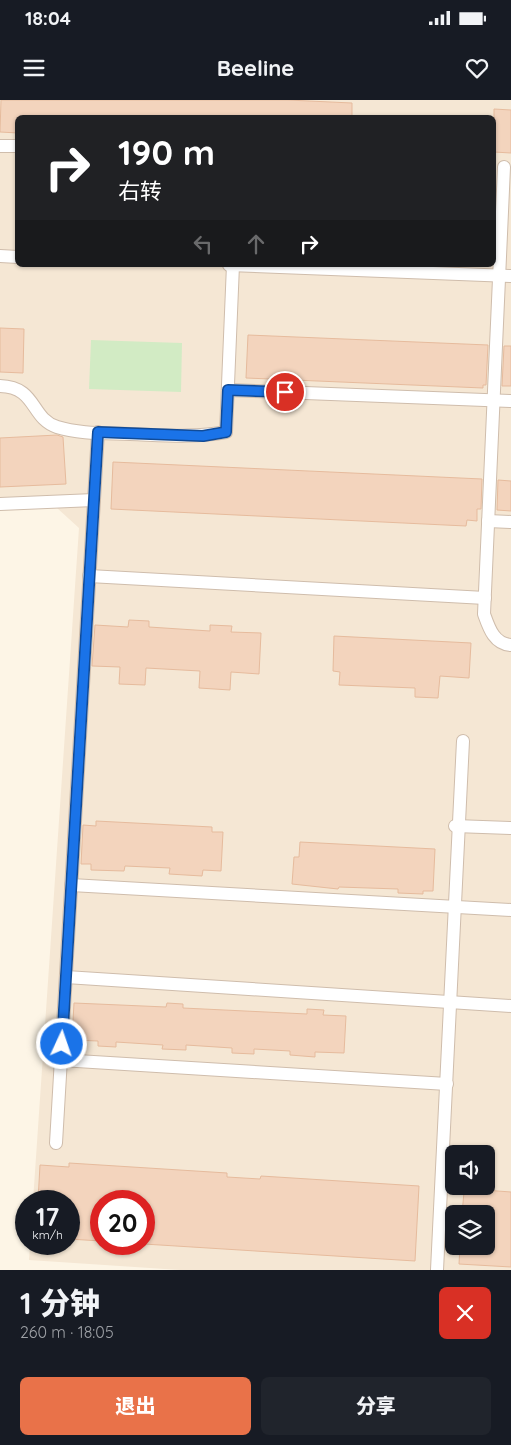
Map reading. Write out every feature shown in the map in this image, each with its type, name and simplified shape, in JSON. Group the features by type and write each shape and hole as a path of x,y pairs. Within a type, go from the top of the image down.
{"lane":[{"path":"0,146 15,146"},
{"path":"503,167 505,275 493,400 484,614 490,633 505,645 511,645"},
{"path":"0,256 15,257"},
{"path":"0,386 12,387 27,395 43,418 56,426 98,432 203,436 226,432 233,267"},
{"path":"287,267 505,275"},
{"path":"228,390 511,401"},
{"path":"56,1143 98,432"},
{"path":"0,504 94,500"},
{"path":"488,521 511,522"},
{"path":"90,576 484,598"},
{"path":"438,1270 457,826 463,741"},
{"path":"457,826 511,828"},
{"path":"71,885 511,910"},
{"path":"66,977 511,1006"},
{"path":"61,1060 447,1084"}],"shaded area":[{"path":"0,100 511,100 511,1270 180,1270 29,1260 29,1255 80,1255 80,1190 34,1190 79,528 57,508 0,510"}],"green space":[{"path":"91,340 182,343 181,392 89,389"}],"building":[{"path":"1,100 288,100 352,103 352,115 15,115 15,133 0,132"},
{"path":"494,109 511,110 511,153 496,152 496,115 494,115"},
{"path":"0,328 24,329 23,373 0,372"},
{"path":"248,335 488,345 486,385 483,385 483,388 246,378"},
{"path":"504,346 511,346 511,386 502,386"},
{"path":"57,435 63,437 66,484 0,487 0,438"},
{"path":"113,462 482,479 481,509 477,509 477,521 467,520 466,526 111,509"},
{"path":"498,480 511,481 511,511 497,510"},
{"path":"129,620 149,621 149,627 210,631 210,625 232,626 231,632 261,633 259,674 231,672 230,690 199,688 200,671 146,668 145,685 119,684 120,667 92,666 95,625 128,627"},
{"path":"334,636 471,643 469,678 440,676 438,698 415,697 415,688 339,685 340,672 333,671"},
{"path":"96,821 212,827 212,832 223,832 221,871 203,870 202,876 169,874 170,868 125,866 124,871 91,870 91,864 81,864 83,825 96,826"},
{"path":"300,842 435,849 433,891 423,891 423,894 398,893 398,889 339,887 338,889 292,884 294,857 299,857"},
{"path":"74,1003 166,1007 167,1003 183,1004 183,1008 307,1014 307,1009 324,1010 323,1015 346,1016 344,1053 315,1052 315,1057 290,1055 290,1051 254,1049 254,1054 232,1053 232,1048 186,1045 186,1050 162,1049 163,1045 116,1042 116,1047 98,1046 98,1041 72,1040"},
{"path":"69,1163 227,1173 227,1177 260,1179 261,1176 419,1186 415,1261 155,1245 155,1190 90,1190 90,1240 80,1240 80,1190 39,1190 40,1165 69,1167"},
{"path":"495,1191 511,1192 511,1267 459,1264 460,1255 495,1255 495,1205 463,1205 464,1195 495,1195"}],"route":[{"path":"62,1044 98,432 203,436 226,432 228,390 285,392"}]}
